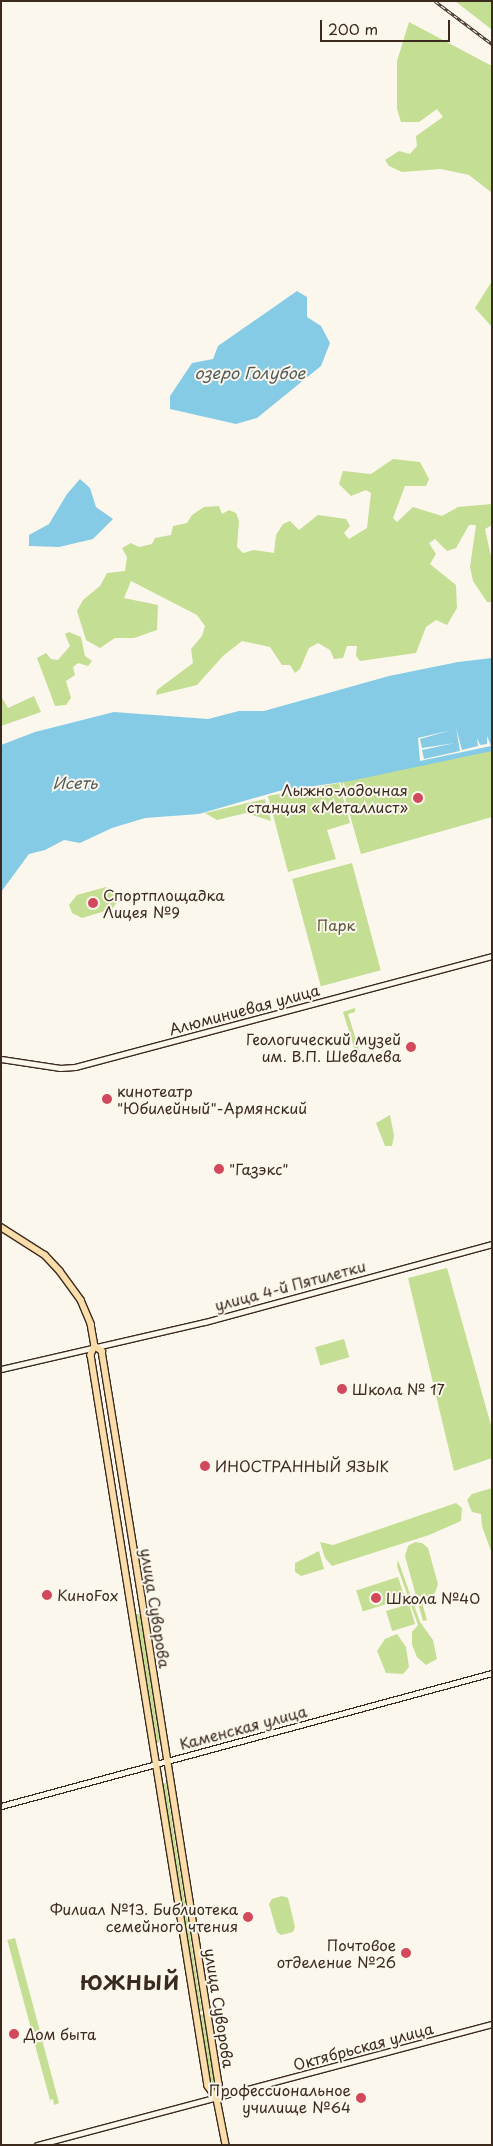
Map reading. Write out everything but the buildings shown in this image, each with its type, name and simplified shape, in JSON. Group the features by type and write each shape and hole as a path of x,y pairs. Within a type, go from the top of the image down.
{"main road":[{"name":"улица Суворова","path":"1,1227 44,1255 72,1285 86,1311 95,1346 102,1352 219,2084 217,2099"},
{"name":"улица Суворова","path":"95,1346 91,1355 208,2086 217,2099"},
{"path":"217,2099 226,2145"}],"street":[{"name":"Алюминиевая улица","path":"1,1058 60,1068 75,1067 492,956"},
{"name":"улица 4-й Пятилетки","path":"1,1369 205,1322 492,1244"},
{"name":"Каменская улица","path":"1,1806 492,1673"},
{"name":"Октябрьская улица","path":"37,2145 217,2099 492,2024"}],"green space":[{"path":"455,1 492,2 492,29 491,29"},
{"path":"409,22 492,66 492,193 469,175 441,169 402,172 389,166 385,160 399,151 410,154 417,146 416,136 443,117 437,109 419,122 401,122 397,109 397,61"},
{"path":"492,281 492,327 475,308"},
{"path":"393,459 420,462 429,479 426,486 405,486 393,518 397,522 413,507 442,516 458,507 492,504 492,525 485,529 492,561 492,602 487,602 473,581 470,567 476,525 469,525 456,548 447,551 435,539 429,543 436,554 430,564 456,585 457,608 447,625 436,620 426,627 416,653 360,661 356,656 357,646 347,646 343,658 334,659 330,650 318,643 309,648 300,669 295,673 290,665 282,665 270,647 242,641 223,656 197,685 156,695 157,690 193,663 191,649 202,636 205,626 197,615 131,581 124,598 158,605 157,630 134,638 115,638 100,648 86,640 77,611 83,600 100,586 107,573 125,571 127,557 122,548 131,543 139,547 152,544 155,538 171,535 173,526 187,523 192,515 204,507 219,506 222,514 229,510 236,513 239,521 237,547 243,553 254,550 274,553 276,535 283,524 290,521 299,530 318,515 346,519 350,526 344,533 349,539 367,528 371,493 366,490 351,496 339,484 343,471 371,474"},
{"path":"69,632 81,637 85,656 92,661 88,666 78,663 73,667 75,675 66,681 71,698 66,705 55,706 37,658 46,653 51,659 58,660 70,646 65,634"},
{"path":"1,696 8,708 34,696 41,712 1,726"},
{"name":"Лыжно-лодочная станция «Металлист»","path":"492,747 492,817 361,854 340,780"},
{"path":"339,783 350,823 327,830 336,859 288,872 268,796"},
{"path":"265,799 271,821 246,813 217,820 205,813"},
{"name":"Парк","path":"352,863 381,970 321,986 292,879"},
{"name":"Спортплощадка Лицея №9","path":"106,887 116,894 117,902 112,909 82,918 72,913 69,905 77,895"},
{"path":"355,1008 355,1012 348,1014 362,1059 358,1060 343,1012"},
{"path":"390,1115 394,1136 392,1146 385,1146 376,1123"},
{"path":"447,1268 492,1429 492,1458 454,1471 408,1278"},
{"path":"344,1339 349,1357 320,1366 315,1347"},
{"path":"492,1488 492,1554 482,1526 481,1514 472,1512 467,1500 472,1494"},
{"path":"456,1503 462,1508 461,1521 429,1535 332,1566 325,1558 320,1542 333,1545"},
{"path":"415,1542 422,1543 428,1548 438,1584 435,1593 421,1599 427,1620 423,1621 405,1556 408,1546"},
{"path":"319,1551 324,1569 301,1576 295,1572 295,1563"},
{"path":"398,1560 420,1622 433,1640 437,1659 426,1665 417,1657 412,1645 412,1632 418,1625 397,1566"},
{"path":"398,1577 405,1598 363,1612 356,1591"},
{"path":"409,1604 415,1624 392,1631 386,1611"},
{"path":"136,1614 140,1614 160,1742 157,1743"},
{"path":"397,1634 406,1647 409,1667 403,1674 386,1673 377,1651 385,1639"},
{"path":"163,1783 166,1783 202,2011 199,2012"},
{"path":"282,1896 288,1898 295,1927 293,1932 281,1935 277,1932 269,1904 272,1899"},
{"path":"15,1938 40,2031 32,2033 7,1940"},
{"path":"204,2014 215,2083 211,2084 200,2015"},
{"path":"40,2032 59,2103 54,2105 53,2099 50,2100 32,2034"}],"water":[{"name":"озеро Голубое","path":"297,291 307,297 307,317 321,326 330,343 321,366 257,418 236,424 170,409 170,396 192,363 213,359 218,346"},
{"path":"80,479 90,488 96,507 113,519 93,539 59,547 29,546 29,535 49,524 67,494"},
{"name":"Исеть","path":"492,658 492,751 350,781 279,791 199,814 145,818 112,828 80,843 64,840 45,850 29,854 1,892 1,745 35,732 114,712 208,719 239,711 264,711 389,676 458,662"}],"pier":[{"path":"456,728 462,750 478,746 477,738 480,745 487,744 487,736 491,746 420,761 418,738 452,730 420,739 422,748 455,743 422,750 424,759 460,751"}],"railway":[{"path":"435,1 492,44"}],"place":[{"name":"Лыжно-лодочная станция «Металлист»","path":"418,798"},
{"name":"Спортплощадка Лицея №9","path":"93,903"},
{"name":"Геологический музей им. В.П. Шевалева","path":"411,1047"},
{"name":"кинотеатр \"Юбилейный\"-Армянский","path":"107,1099"},
{"name":"\"Газэкс\"","path":"219,1169"},
{"name":"Школа № 17","path":"342,1389"},
{"name":"ИНОСТРАННЫЙ ЯЗЫК","path":"205,1466"},
{"name":"КиноFox","path":"47,1595"},
{"name":"Школа №40","path":"376,1598"},
{"name":"Филиал №13. Библиотека семейного чтения","path":"248,1917"},
{"name":"Почтовое отделение №26","path":"406,1953"},
{"name":"Дом быта","path":"14,2034"},
{"name":"Профессиональное училище №64","path":"361,2098"}],"district":[{"name":"ЮЖНЫЙ","path":"130,1982"}]}
